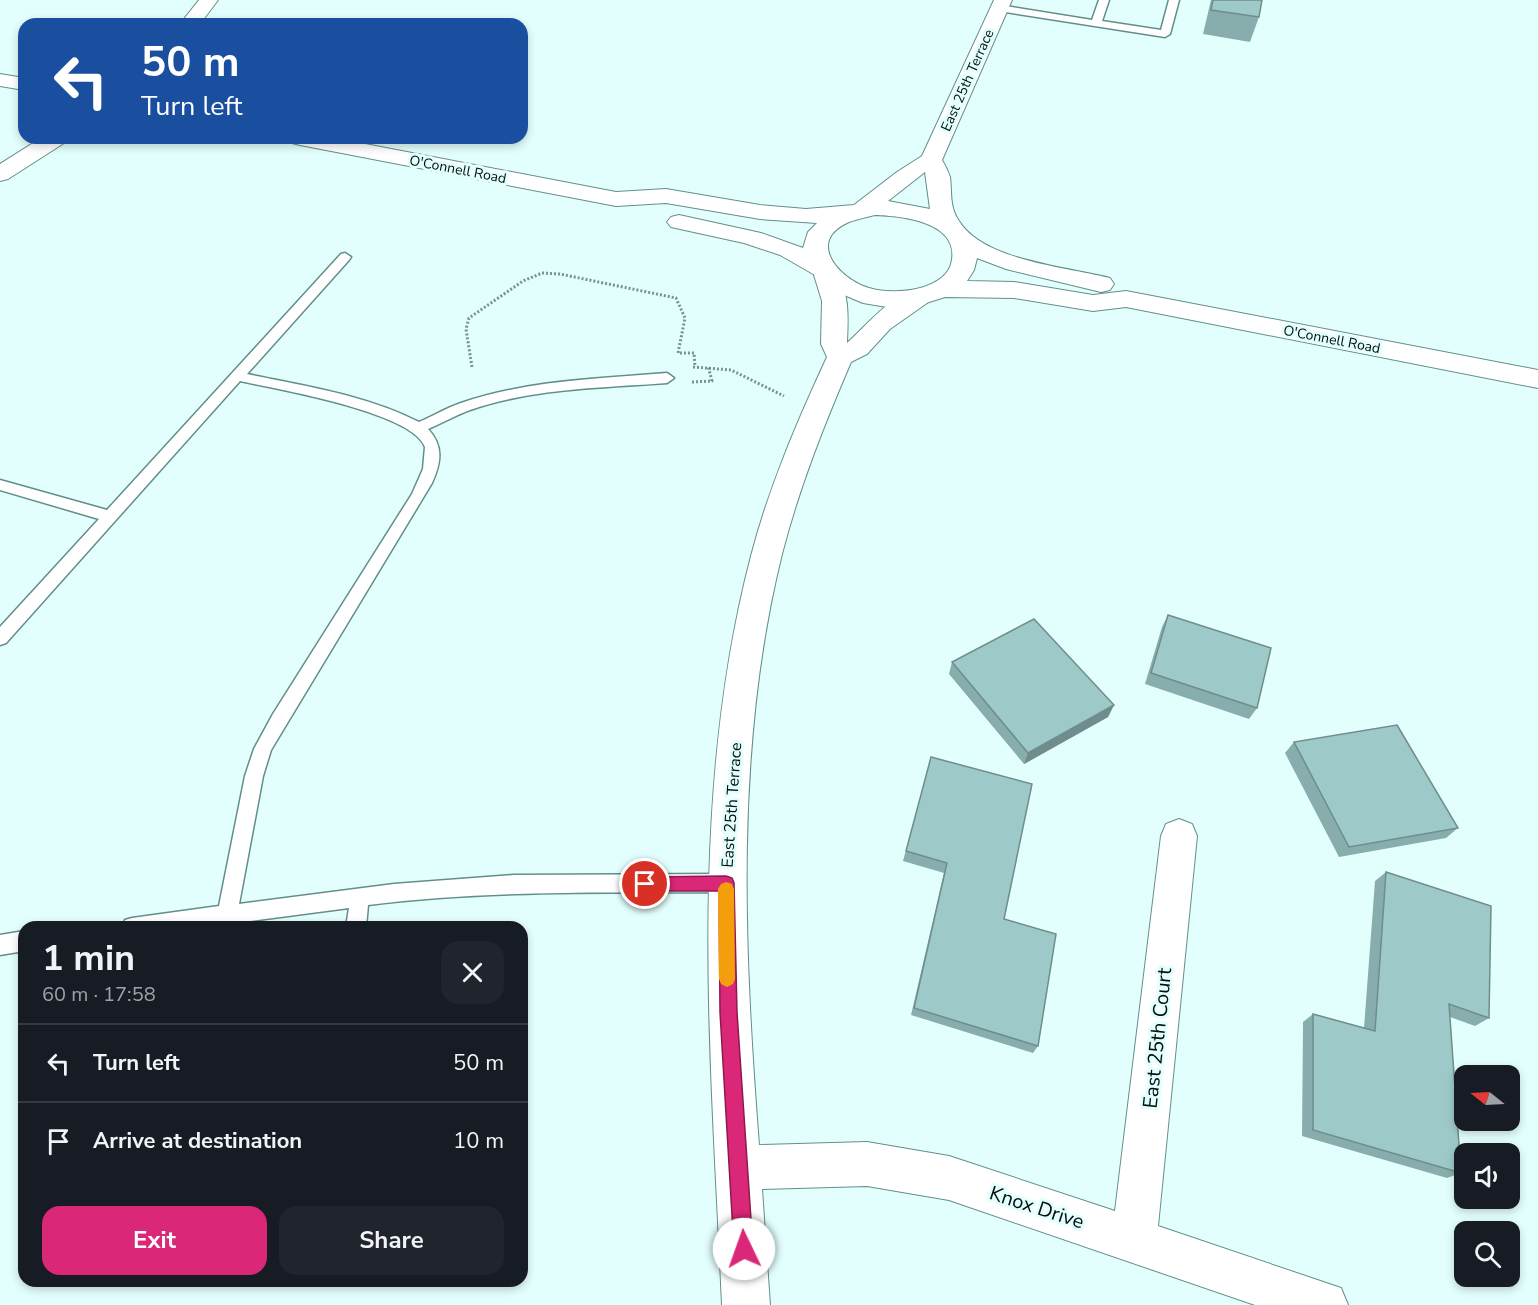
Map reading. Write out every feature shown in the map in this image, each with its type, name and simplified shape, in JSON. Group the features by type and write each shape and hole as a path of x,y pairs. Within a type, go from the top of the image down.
{"street":[{"path":"195,18 209,0"},
{"name":"East 25th Terrace","path":"931,160 1001,4"},
{"path":"0,80 18,83"},
{"path":"0,174 47,144"},
{"name":"O'Connell Road","path":"331,144 616,199 664,196 772,216 806,218 858,211"},
{"path":"931,160 938,175 940,206 966,254 963,267 955,279 881,322 858,348 840,357 834,344 835,301 815,253 817,238 828,225 858,211 893,188 912,169 931,160"},
{"name":"O'Connell Road","path":"616,199 650,217 758,239 786,248 823,272"},
{"path":"858,211 886,207 910,210 931,216 955,234"},
{"name":"O'Connell Road","path":"955,234 994,257 1015,264 1098,281 1126,299"},
{"path":"823,272 844,288 872,297 903,299 929,293"},
{"name":"O'Connell Road","path":"929,293 1014,290 1093,303 1126,299 1538,379"},
{"name":"East 25th Terrace","path":"746,1305 728,1012 726,883 730,799 738,716 750,633 766,558 784,495 805,437 840,357"},
{"name":"East 25th Court","path":"1134,1240 1179,836"},
{"name":"Knox Drive","path":"739,1168 867,1164 949,1178 1324,1305"}],"lane":[{"path":"1096,23 1104,0"},
{"path":"1001,4 1165,34 1174,0"},
{"path":"0,638 345,257"},
{"path":"227,915 254,776 263,749 418,496 429,473 433,455 430,440 421,427 378,409 238,376"},
{"path":"421,427 469,405 533,390 667,378"},
{"path":"0,485 110,517"},
{"path":"180,921 360,897 514,884 726,883"},
{"path":"357,921 360,897"},
{"path":"0,945 18,942"}],"path":[{"path":"472,366 466,329 469,318 523,280 542,273 560,274 676,298 684,306 687,319 678,353 694,353 695,367"},
{"path":"688,383 712,381 708,366"},
{"path":"685,368 722,366 738,371 784,396"}],"building":[{"path":"1213,0 1262,0 1259,17 1211,10"},
{"path":"1168,615 1271,648 1257,708 1151,673"},
{"path":"1034,619 1114,705 1028,753 952,662"},
{"path":"1397,725 1458,828 1349,847 1294,742"},
{"path":"931,757 1032,784 1004,919 1056,934 1038,1046 914,1008 947,863 906,851"},
{"path":"1386,872 1491,906 1489,1018 1449,1004 1454,1074 1454,1131 1458,1131 1459,1143 1454,1143 1454,1171 1313,1130 1313,1014 1375,1031"}],"slow traffic":[{"path":"726,889 727,979"}],"route":[{"path":"645,884 726,883 728,1012 744,1249"}]}
